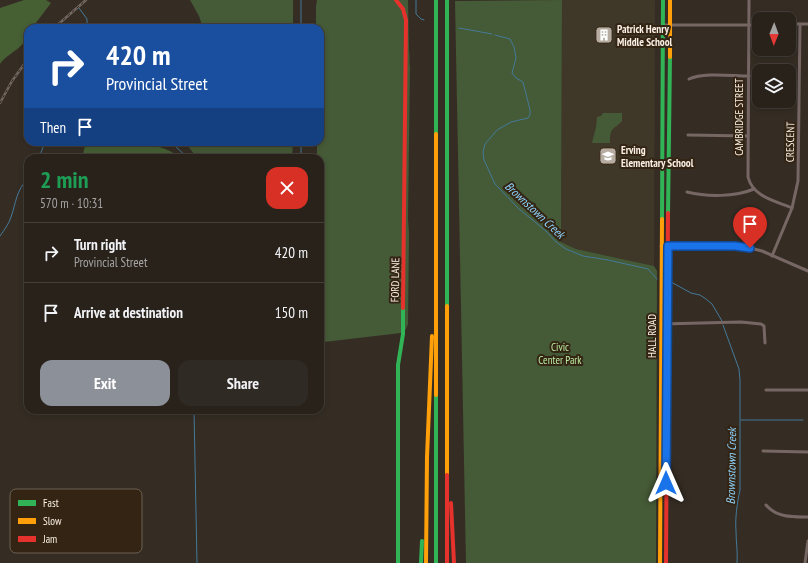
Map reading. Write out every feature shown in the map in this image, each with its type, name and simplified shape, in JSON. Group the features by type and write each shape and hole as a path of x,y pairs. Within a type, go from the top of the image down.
{"main road":[{"name":"FORD LANE","path":"396,0 403,9 406,20 403,334 398,365 398,563"},
{"path":"436,0 436,563"},
{"path":"447,0 447,563"},
{"name":"HALL ROAD","path":"660,563 663,0"},
{"name":"HALL ROAD","path":"666,563 670,0"},
{"path":"662,109 669,109"},
{"path":"426,563 431,345 432,332 435,324"},
{"path":"448,488 451,500 454,563"},
{"path":"660,498 666,498"},
{"path":"421,563 423,525 426,517"}],"street":[{"name":"CAMBRIDGE STREET","path":"749,0 748,176 750,184 754,189"},
{"path":"796,24 808,24"},
{"name":"CRESCENT","path":"772,256 792,208 799,172 800,24"},
{"path":"663,25 749,25"},
{"path":"689,79 694,76 749,76"},
{"path":"688,135 748,136"},
{"path":"686,192 730,195 740,194 754,189 762,195 792,208"},
{"path":"661,246 742,247 757,250 808,271"},
{"path":"661,324 741,322 761,324 764,326 765,343"},
{"path":"766,390 808,390"},
{"path":"763,450 808,452"},
{"path":"766,505 775,513 783,516 808,517"},
{"path":"805,563 808,541"}],"shaded area":[{"name":"Erving Elementary School","path":"504,0 655,0 654,266 576,249 561,242 562,1"}],"green space":[{"path":"24,0 46,0 51,3 35,24 24,24 24,42 0,64 0,8"},
{"path":"190,0 293,0 293,24 202,24"},
{"path":"317,0 408,0 410,67 408,324 406,329 401,333 324,342 324,154 317,154 317,146 324,146 324,24 316,24"},
{"name":"Civic Center Park","path":"562,0 561,242 576,249 654,266 657,271 656,563 466,563 455,1"},
{"path":"603,113 622,113 622,121 611,131 610,143 592,143 597,117 601,116"},
{"path":"85,146 156,146 174,154 83,154"},
{"path":"188,146 293,146 292,154 194,154"}],"waterway":[{"path":"301,0 301,24"},
{"name":"Brownstown Creek","path":"416,0 416,14 424,20"},
{"path":"79,8 87,19 87,24"},
{"name":"Brownstown Creek","path":"459,28 492,34"},
{"name":"Brownstown Creek","path":"495,35 510,39 514,47 516,58 512,73 516,78 523,82 530,110 530,115 528,118 511,122 497,130 485,144 483,152 484,160 495,184 519,209 566,249 583,256 648,269 657,279"},
{"path":"40,154 44,146"},
{"path":"175,146 184,154"},
{"path":"301,146 301,154"},
{"path":"0,236 10,220 17,197 24,183"},
{"name":"Brownstown Creek","path":"671,282 706,299 712,304 722,321"},
{"name":"Brownstown Creek","path":"723,325 739,369 740,380 740,490 736,521 737,563"},
{"path":"194,414 197,563"},
{"path":"741,420 803,420"}],"railway":[{"path":"59,24 86,0"},
{"path":"0,103 12,81 24,64"}],"traffic: fast":[{"path":"436,0 436,134"},
{"path":"447,0 447,306"},
{"path":"662,219 663,0"},
{"path":"668,213 670,57"},
{"path":"398,563 398,365 403,334 403,308"},
{"path":"436,395 436,563"},
{"path":"421,563 422,541"}],"traffic: slow":[{"path":"670,0 670,57"},
{"path":"436,134 436,395"},
{"path":"660,563 662,219"},
{"path":"447,306 447,475"},
{"path":"426,563 427,457 432,336"}],"traffic: jam":[{"path":"396,0 403,9 406,20 403,308"},
{"path":"666,563 668,213"},
{"path":"447,475 447,563"},
{"path":"451,503 454,563"}],"place":[{"name":"Patrick Henry Middle School","path":"604,35"},
{"name":"Erving Elementary School","path":"608,156"}],"route":[{"path":"666,483 668,246 735,246 750,248"}]}
